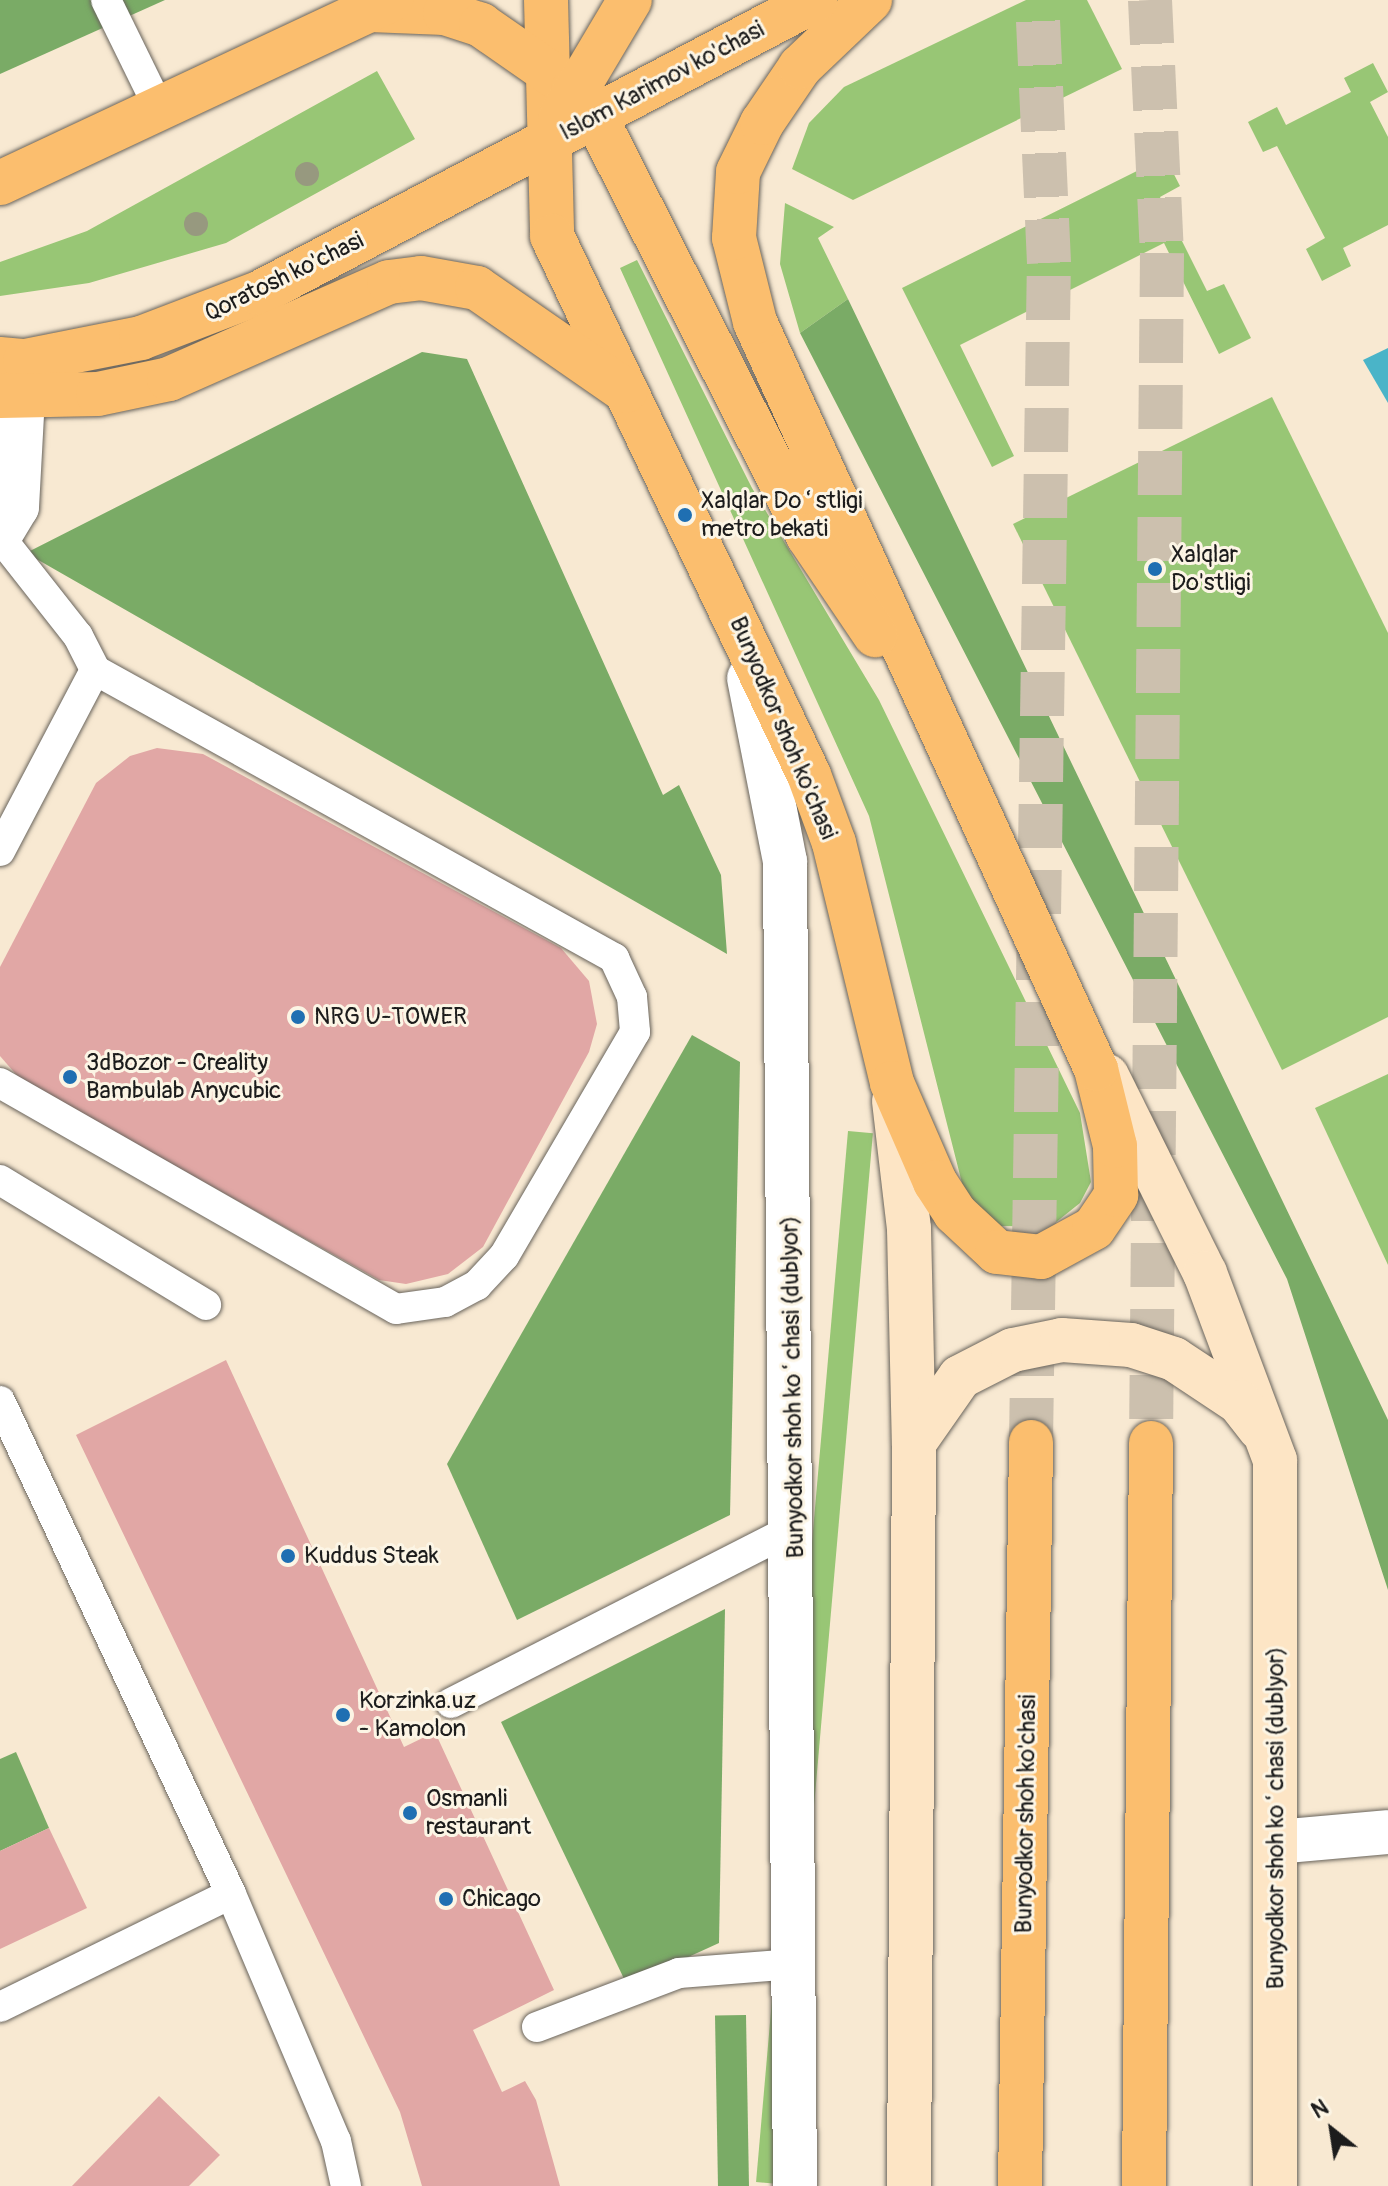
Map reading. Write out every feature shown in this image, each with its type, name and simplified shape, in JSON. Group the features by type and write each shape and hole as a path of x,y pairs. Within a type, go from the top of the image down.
{"main road":[{"name":"Bunyodkor shoh ko'chasi","path":"546,0 572,91 550,140 552,236 724,596 834,843 892,1083"},
{"path":"572,91 630,0"},
{"name":"Islom Karimov ko'chasi","path":"550,140 572,91 816,0"},
{"path":"870,0 800,67 762,123 738,172 734,238 755,322 928,713 1076,1013 1110,1118 1119,1176 1106,1216 1054,1253 1011,1257 967,1227 935,1182 892,1083"},
{"path":"0,183 381,3 445,13 481,25 572,91 808,536 928,713"},
{"name":"Qoratosh ko'chasi","path":"12,378 199,319 550,140"},
{"path":"12,378 169,379 389,282 421,278 477,288 627,392"},
{"name":"Bunyodkor shoh ko'chasi","path":"1020,2186 1031,1442"},
{"path":"1144,2186 1151,1443"}],"street":[{"path":"0,536 17,507 12,378"},
{"name":"Bunyodkor shoh koʻchasi (dublyor)","path":"724,596 764,726 785,861 795,1528 795,2186"},
{"name":"Bunyodkor shoh koʻchasi (dublyor)","path":"1076,1013 1205,1273 1275,1460 1275,2186"},
{"name":"Bunyodkor shoh ko'chasi","path":"892,1083 909,1229 914,1445"},
{"path":"909,2186 914,1445 940,1396 985,1360 1087,1339 1131,1345 1210,1379 1253,1419 1275,1460"},
{"path":"1277,1842 1388,1832"}],"lane":[{"path":"106,0 160,110"},
{"path":"0,536 78,636 95,670 614,958 632,997 635,1032 504,1256 477,1285 445,1302 396,1309 0,1083"},
{"path":"0,851 95,670"},
{"path":"0,1180 206,1305"},
{"path":"0,1401 231,1894 336,2141 346,2186"},
{"path":"451,1703 795,1528"},
{"path":"0,2007 231,1894"},
{"path":"537,2027 679,1973 794,1964"}],"green space":[{"path":"0,0 165,0 0,74"},
{"path":"1026,0 1087,0 1122,69 853,200 792,169 809,123 844,87"},
{"path":"1373,63 1388,92 1370,102 1388,137 1388,225 1343,248 1351,266 1322,281 1306,249 1325,238 1277,146 1263,152 1248,122 1277,107 1286,125 1351,92 1344,78"},
{"path":"377,71 415,139 226,243 89,283 0,296 0,262 87,231"},
{"path":"1165,157 1180,186 1160,197 1207,291 1224,284 1251,338 1219,354 1164,243 960,345 1014,456 992,467 902,288"},
{"path":"785,203 834,227 818,238 848,299 800,333 780,264"},
{"path":"637,260 752,488 879,700 1080,1113 1091,1182 1080,1203 1050,1227 1000,1226 964,1191 869,816 620,268"},
{"path":"848,299 1388,1420 1388,1590 1287,1279 800,333"},
{"path":"422,352 467,359 663,795 679,785 721,875 727,954 26,553"},
{"path":"1272,397 1388,633 1388,1017 1282,1070 1013,524"},
{"path":"692,1035 740,1062 730,1515 517,1620 447,1464"},
{"path":"1388,1074 1388,1265 1315,1108"},
{"path":"848,1131 873,1133 781,2184 756,2182"},
{"path":"725,1609 719,1943 627,1985 501,1722"},
{"path":"16,1752 49,1828 0,1851 0,1759"},
{"path":"746,2015 749,2186 718,2186 715,2016"}],"water":[{"path":"1388,348 1388,403 1363,360"}],"building":[{"name":"NRG U-TOWER","path":"157,748 203,754 561,948 589,981 597,1024 589,1052 483,1247 448,1274 406,1284 379,1280 20,1079 0,1056 0,967 96,783 130,756"},
{"path":"226,1360 404,1747 435,1732 554,1990 473,2030 502,2092 525,2081 536,2100 560,2186 422,2186 400,2112 76,1435"},
{"path":"49,1828 87,1908 0,1949 0,1851"},
{"path":"159,2096 220,2155 189,2186 72,2186"}],"tunnel":[{"path":"1031,1442 1049,263 1037,0"},
{"path":"1150,0 1162,253 1151,1443"}],"place":[{"name":"Xalqlar Doʻstligi metro bekati","path":"685,515"},
{"name":"Xalqlar Do'stligi","path":"1155,569"},
{"name":"NRG U-TOWER","path":"298,1017"},
{"name":"3dBozor - Creality Bambulab Anycubic","path":"70,1077"},
{"name":"Kuddus Steak","path":"288,1556"},
{"name":"Korzinka.uz - Kamolon","path":"343,1715"},
{"name":"Osmanli restaurant","path":"410,1813"},
{"name":"Chicago","path":"446,1899"}]}
